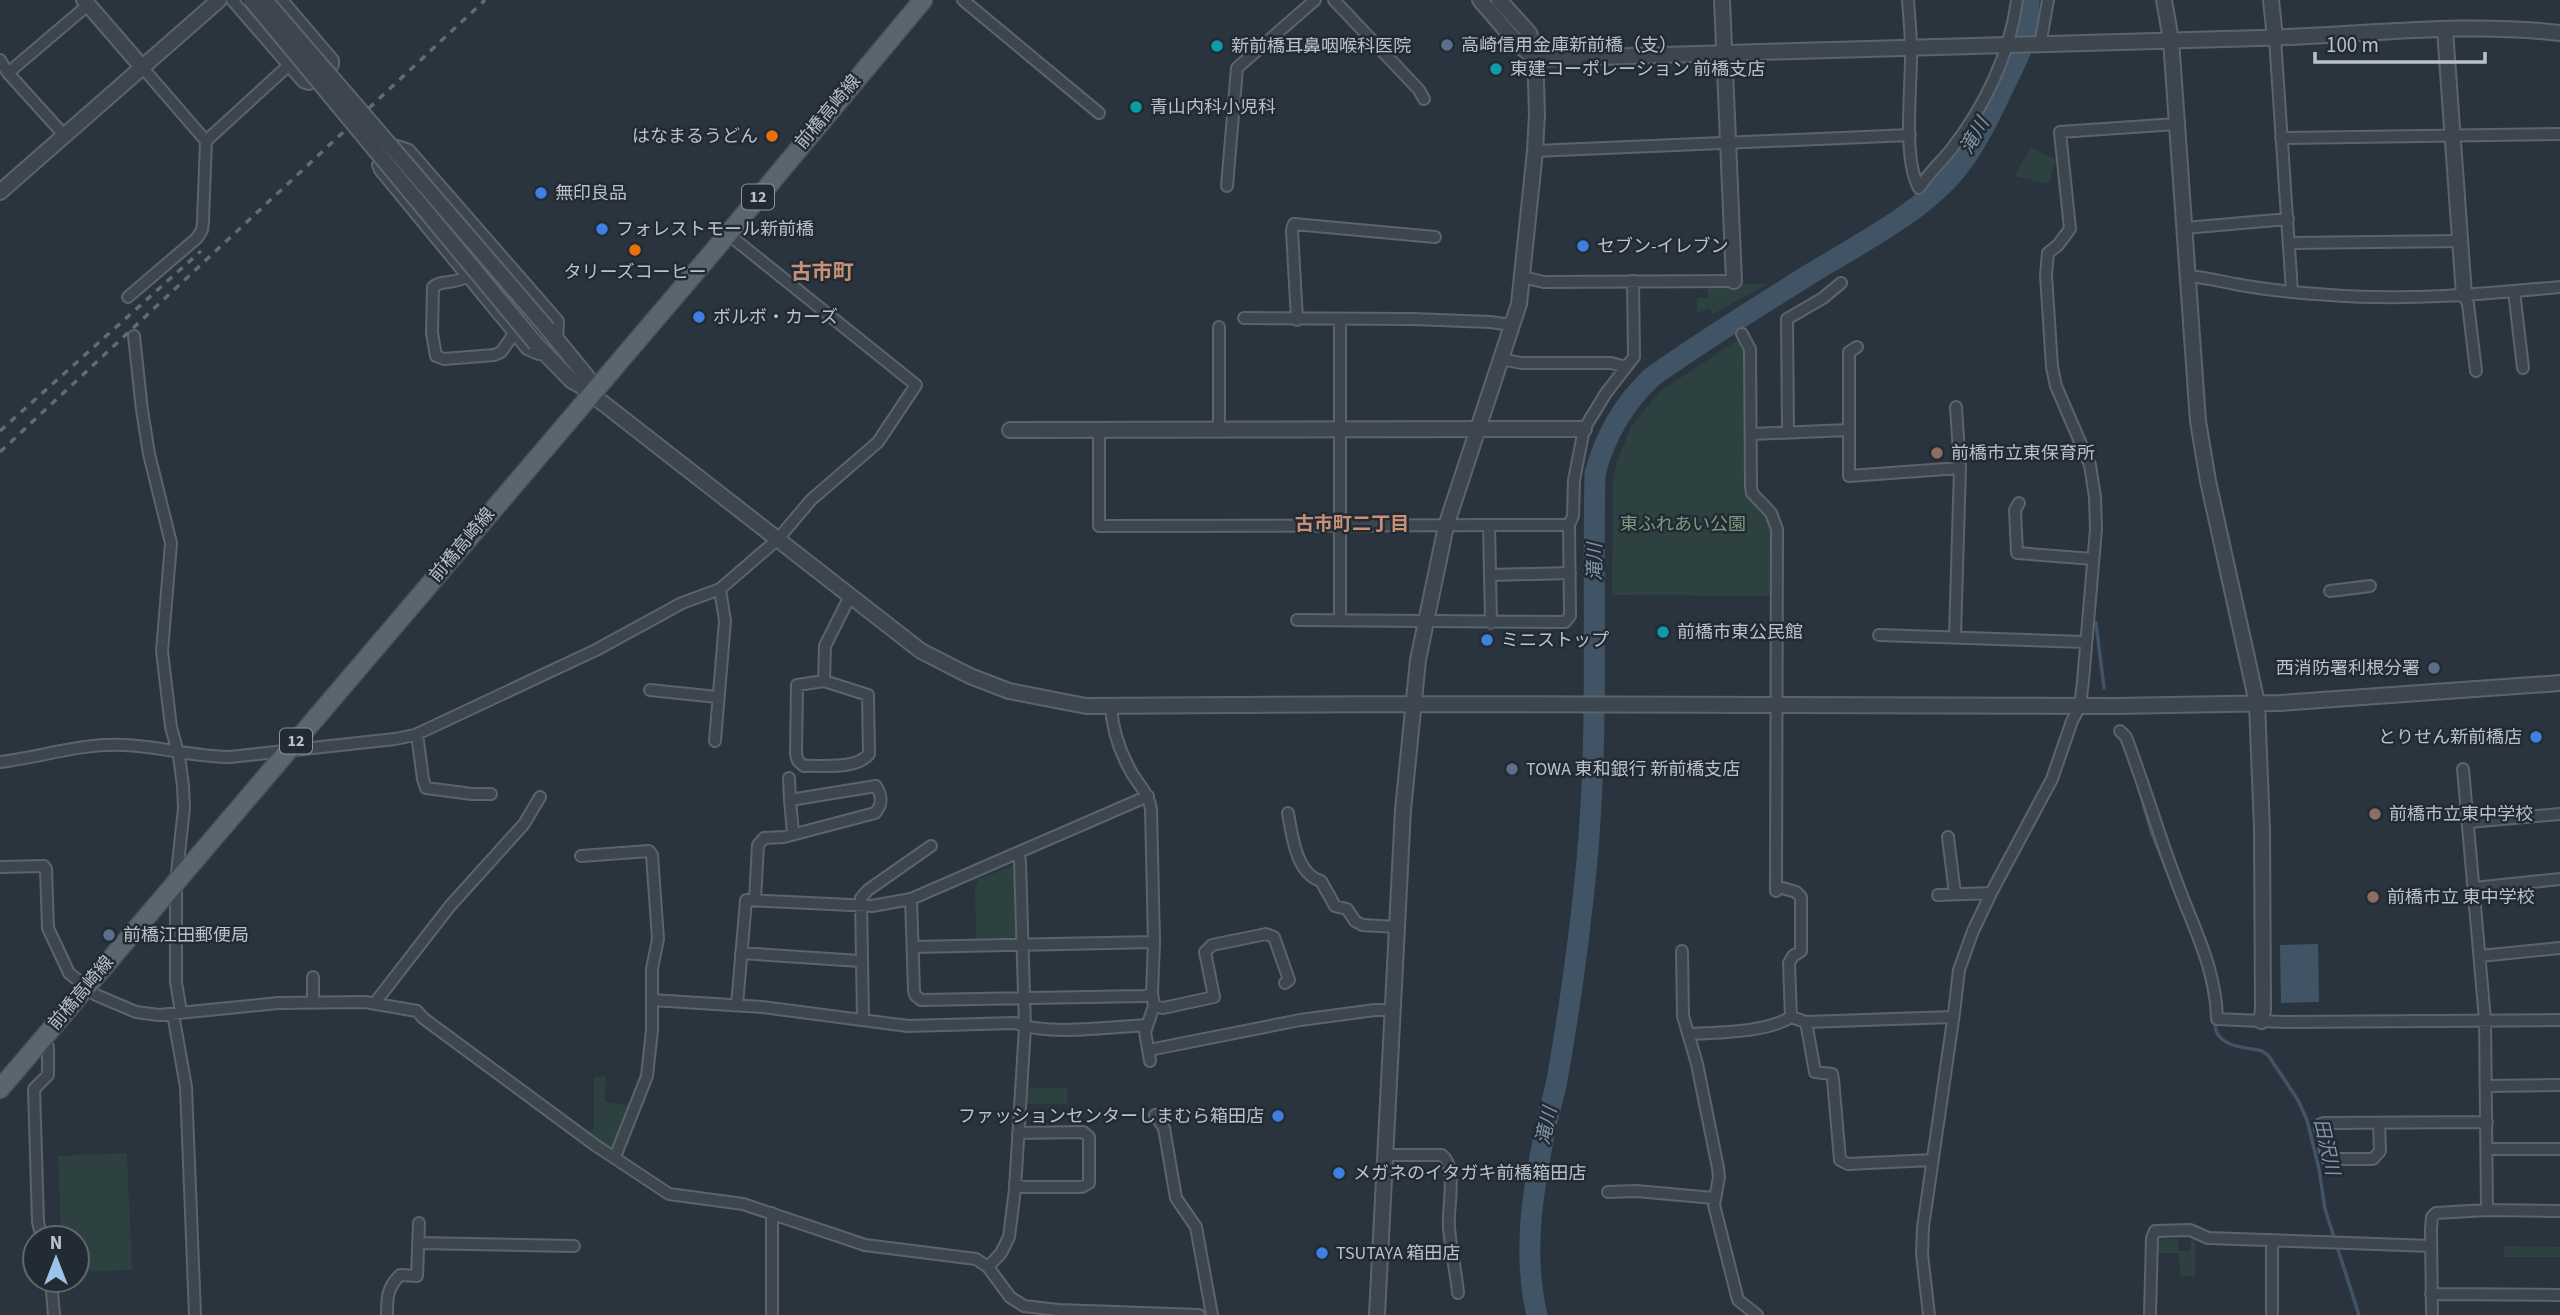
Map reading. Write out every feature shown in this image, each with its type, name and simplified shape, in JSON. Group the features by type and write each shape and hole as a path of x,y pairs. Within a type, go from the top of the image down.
{"main road":[{"name":"前橋高崎線","path":"0,1089 728,234 914,3"}],"street":[{"path":"0,192 219,0"},
{"path":"232,0 303,82 309,84 334,62 282,0"},
{"path":"251,0 541,349 572,381 921,651 980,680 1028,696 1086,706 2080,706 2258,703 2560,683"},
{"path":"265,0 553,335 587,378 591,394"},
{"path":"963,0 1099,113"},
{"path":"1227,186 1237,68 1315,0"},
{"path":"1334,0 1419,90 1424,99"},
{"path":"1480,0 1519,45 1536,60 2275,38 2445,30 2524,29 2560,33"},
{"path":"1377,1315 1403,810 1413,704 1424,623 1446,526 1518,304 1535,150 1536,60 1529,33 1499,0"},
{"path":"1522,277 1544,282 1734,281 1722,0"},
{"path":"1908,0 1911,48 1910,135 1914,179 1919,188 1971,120 2011,45 2017,0"},
{"path":"2038,45 2049,0"},
{"path":"2162,0 2171,40 2196,396 2203,456 2258,703 2262,843 2261,1021"},
{"path":"2272,0 2292,292"},
{"path":"8,73 86,3 206,142 202,230 128,297"},
{"path":"2445,30 2464,295 2468,304 2476,371"},
{"path":"0,60 8,73 64,135"},
{"path":"206,142 289,65"},
{"path":"1929,1315 1922,1240 1959,970 1992,893 2042,802 2080,706 2095,506 2090,465 2056,386 2052,367 2046,266 2048,253 2070,229 2060,132 2176,124"},
{"path":"2281,138 2560,134"},
{"path":"1535,150 1910,135"},
{"path":"541,349 531,352 514,334 380,170 380,160 397,146 410,150 558,321 553,335"},
{"path":"2185,228 2288,219"},
{"path":"1297,320 1292,230 1294,224 1435,237"},
{"path":"0,762 102,745 176,750 203,757 288,751 417,734 596,650 682,603 720,589 778,539 811,500 878,442 916,385 728,234"},
{"path":"2290,243 2461,241"},
{"path":"467,276 459,282 439,283 433,287 432,333 436,356 444,359 498,354 514,334"},
{"path":"2188,276 2215,278 2233,284 2292,292 2365,297 2464,295 2560,287"},
{"path":"1297,620 1565,622 1570,616 1569,525 1573,516 1574,480 1584,429 1606,393 1634,357 1633,281"},
{"path":"1788,432 1787,319 1823,298 1841,283"},
{"path":"2514,291 2523,368"},
{"path":"1244,318 1426,320 1512,325"},
{"path":"1340,320 1340,620"},
{"path":"1219,327 1219,429"},
{"path":"1742,334 1750,349 1752,493 1771,513 1777,529 1777,784 1774,821 1776,889 1796,892 1801,897 1801,951 1793,956 1789,963 1791,1017"},
{"path":"134,336 146,432 171,544 162,651 169,716 179,756 184,801 176,882 176,982 186,1087 195,1315"},
{"path":"1857,347 1849,352 1849,476 1960,468"},
{"path":"1501,359 1521,363 1611,363 1626,367"},
{"path":"1955,637 1960,468 1956,407"},
{"path":"1010,430 1584,429"},
{"path":"1099,430 1099,526 1569,525"},
{"path":"1752,434 1848,430"},
{"path":"2020,503 2015,510 2017,553 2093,559"},
{"path":"1489,525 1491,622"},
{"path":"1490,575 1570,573"},
{"path":"2330,591 2370,586"},
{"path":"715,741 724,621 720,589"},
{"path":"824,681 825,646 850,596"},
{"path":"1879,635 2085,642"},
{"path":"824,681 868,695 869,754 863,761 804,766 798,761 797,685 824,681"},
{"path":"650,690 717,697"},
{"path":"1111,705 1114,733 1129,768 1148,796 1151,809 1154,1006 1145,1032 1149,1055 1300,1020 1392,1010"},
{"path":"2120,731 2126,737 2181,896 2205,951 2212,976 2217,1019 2560,1020"},
{"path":"417,734 426,788 491,794"},
{"path":"2463,769 2486,1020 2487,1210"},
{"path":"789,778 793,833"},
{"path":"755,899 758,845 764,838 785,837 875,813 881,807 876,786 834,795 790,800"},
{"path":"737,1005 746,900 859,906 886,905 911,899 1148,796"},
{"path":"374,1004 450,906 524,824 540,797"},
{"path":"1288,813 1295,846 1307,872 1314,879 1321,881 1335,906 1347,909 1355,921 1362,925 1397,927"},
{"path":"2469,822 2560,814"},
{"path":"1948,836 1955,894"},
{"path":"863,1020 859,906 861,898 868,890 931,846"},
{"path":"581,856 652,852 658,930 652,969 652,1030 647,1076 615,1157"},
{"path":"988,1267 1001,1253 1009,1237 1015,1183 1025,1027 1018,853"},
{"path":"0,867 44,866 48,928 69,973 96,995 136,1012 177,1013 278,1003 374,1004 417,1011 584,1138 669,1194 729,1201 858,1243 976,1259 988,1267 1010,1297 1024,1306 1058,1310 1199,1315"},
{"path":"2474,888 2560,879"},
{"path":"1938,895 1992,893"},
{"path":"911,899 914,990 921,1000 1145,996 1152,993"},
{"path":"1154,1006 1163,1008 1214,997 1205,952 1212,944 1266,934 1273,937 1289,980 1285,983"},
{"path":"914,947 1154,942"},
{"path":"2480,956 2560,948"},
{"path":"1682,951 1681,1005 1718,1168 1719,1177 1714,1198 1716,1217 1738,1300 1757,1315"},
{"path":"741,953 860,961"},
{"path":"313,977 313,1003"},
{"path":"652,1000 737,1005 919,1026 1015,1023 1025,1027 1063,1030 1147,1025"},
{"path":"1791,1017 1806,1022 1952,1017"},
{"path":"1689,1034 1764,1027 1780,1024 1791,1017"},
{"path":"1806,1022 1815,1072 1832,1074 1840,1160 1848,1164 1932,1160"},
{"path":"38,1224 34,1089 48,1075 48,1047 43,1038"},
{"path":"2486,1086 2560,1085"},
{"path":"1155,1115 1164,1128 1176,1198 1196,1227 1212,1315"},
{"path":"2379,1123 2380,1151 2374,1160 2327,1159 2321,1124 2379,1123 2487,1122"},
{"path":"1015,1183 1023,1187 1082,1187 1090,1183 1089,1137 1083,1132 1018,1133"},
{"path":"2487,1149 2560,1149"},
{"path":"1384,1155 1443,1155 1447,1158 1451,1183 1449,1228 1458,1293"},
{"path":"1608,1192 1636,1191 1714,1198"},
{"path":"2432,1315 2431,1221 2435,1213 2487,1210 2560,1212"},
{"path":"772,1213 772,1315"},
{"path":"387,1315 387,1292 393,1283 400,1275 417,1276 419,1223"},
{"path":"2150,1315 2152,1238 2155,1231 2190,1230 2208,1238 2431,1247"},
{"path":"2272,1241 2272,1315"},
{"path":"418,1243 574,1246"},
{"path":"52,1294 54,1315"},
{"path":"2431,1294 2560,1294"}],"green space":[{"path":"2031,147 2056,160 2049,184 2014,176"},
{"path":"1768,284 1713,314 1709,308 1697,313 1697,298 1708,298 1708,285"},
{"name":"東ふれあい公園","path":"1739,339 1747,349 1748,495 1768,518 1772,529 1771,596 1612,595 1613,482 1617,461 1631,427 1659,392"},
{"path":"1012,866 1016,867 1018,937 1012,941 979,941 976,939 975,888 978,879"},
{"path":"606,1076 605,1102 631,1106 612,1150 588,1135 594,1127 594,1077"},
{"path":"1026,1088 1067,1088 1067,1104 1026,1104"},
{"path":"127,1153 132,1270 91,1271 91,1224 60,1224 58,1156"},
{"path":"2163,1239 2178,1239 2179,1251 2190,1251 2191,1239 2195,1241 2195,1277 2180,1276 2179,1253 2158,1253 2158,1242"},
{"path":"2504,1246 2560,1247 2560,1257 2504,1257"}],"water":[{"path":"2318,944 2319,1002 2281,1003 2280,945"}],"waterway":[{"name":"滝川","path":"1537,1315 1530,1268 1533,1197 1566,1025 1578,943 1591,812 1595,474 1604,446 1633,397 1653,376 1754,309 1890,226 1943,185 1976,141 2014,67 2025,37 2029,0"},
{"name":"田沢川","path":"2096,623 2104,688"},
{"name":"田沢川","path":"2138,785 2151,831 2185,916"},
{"name":"田沢川","path":"2205,973 2211,1003"},
{"name":"田沢川","path":"2215,1025 2220,1038 2226,1042 2268,1055 2298,1100 2307,1120 2325,1209 2359,1315"}],"railway":[{"path":"0,452 485,0"},
{"path":"0,431 201,251"}],"place":[{"name":"高崎信用金庫新前橋（支）","path":"1447,45"},
{"name":"新前橋耳鼻咽喉科医院","path":"1217,46"},
{"name":"東建コーポレーション 前橋支店","path":"1496,69"},
{"name":"青山内科小児科","path":"1136,107"},
{"name":"はなまるうどん","path":"772,136"},
{"name":"無印良品","path":"541,193"},
{"name":"フォレストモール新前橋","path":"602,229"},
{"name":"セブン-イレブン","path":"1583,246"},
{"name":"タリーズコーヒー","path":"635,250"},
{"name":"ボルボ・カーズ","path":"699,317"},
{"name":"前橋市立東保育所","path":"1937,453"},
{"name":"前橋市東公民館","path":"1663,632"},
{"name":"ミニストップ","path":"1487,640"},
{"name":"西消防署利根分署","path":"2434,668"},
{"name":"とりせん新前橋店","path":"2536,737"},
{"name":"TOWA 東和銀行 新前橋支店","path":"1512,769"},
{"name":"前橋市立東中学校","path":"2375,814"},
{"name":"前橋市立 東中学校","path":"2373,897"},
{"name":"前橋江田郵便局","path":"109,935"},
{"name":"ファッションセンターしまむら箱田店","path":"1278,1116"},
{"name":"メガネのイタガキ前橋箱田店","path":"1339,1173"},
{"name":"TSUTAYA 箱田店","path":"1322,1253"}],"district":[{"name":"古市町","path":"822,272"},
{"name":"古市町二丁目","path":"1352,524"}]}
